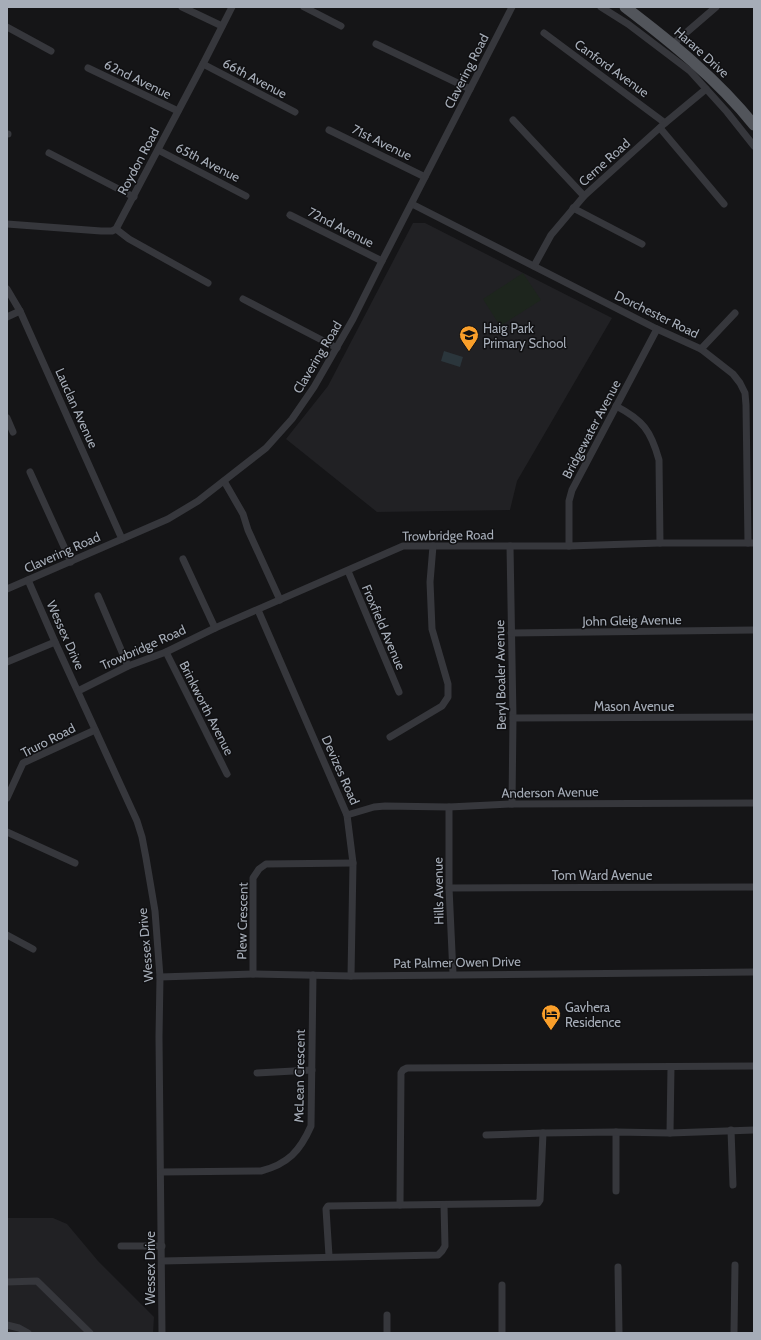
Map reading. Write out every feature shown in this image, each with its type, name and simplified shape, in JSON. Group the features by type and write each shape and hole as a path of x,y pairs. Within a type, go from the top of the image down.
{"main road":[{"name":"Harare Drive","path":"625,7 673,44 738,105 754,125"}],"street":[{"path":"182,7 222,26"},
{"name":"Roydon Road","path":"116,229 232,7"},
{"path":"304,7 341,26"},
{"name":"Clavering Road","path":"7,589 168,519 198,501 266,448 292,419 314,387 356,313 512,7"},
{"path":"601,7 628,24 682,64 727,112 754,146"},
{"path":"673,44 716,7"},
{"path":"7,27 51,51"},
{"name":"Canford Avenue","path":"544,33 666,123"},
{"path":"376,44 470,89"},
{"name":"66th Avenue","path":"203,64 295,112"},
{"name":"62nd Avenue","path":"88,68 178,111"},
{"name":"Cerne Road","path":"534,266 551,235 584,196 706,89"},
{"path":"513,120 584,196"},
{"path":"660,128 724,204"},
{"name":"71st Avenue","path":"329,130 425,176"},
{"name":"65th Avenue","path":"158,150 246,196"},
{"path":"49,153 134,197"},
{"name":"Dorchester Road","path":"412,204 657,329 701,349 733,374 745,393 751,543"},
{"path":"573,208 642,244"},
{"name":"72nd Avenue","path":"290,215 382,261"},
{"path":"7,224 101,231 112,231 116,229 129,239 208,283"},
{"name":"Lauclan Avenue","path":"7,289 20,311 122,539"},
{"path":"243,298 337,348"},
{"path":"7,317 20,311"},
{"path":"701,349 735,314"},
{"name":"Bridgewater Avenue","path":"569,546 569,501 572,490 657,329"},
{"path":"616,406 632,414 641,422 656,447 659,460 660,543"},
{"path":"7,418 13,432"},
{"path":"30,472 71,562"},
{"path":"224,481 243,514 248,530 280,600"},
{"name":"Trowbridge Road","path":"78,691 128,666 166,652 215,628 348,571 397,547 751,543"},
{"path":"390,737 442,706 448,696 448,684 432,629 430,582 433,546"},
{"name":"Beryl Boaler Avenue","path":"510,546 513,718 512,804"},
{"path":"183,559 215,628"},
{"name":"Froxfield Avenue","path":"348,571 399,692"},
{"name":"Wessex Drive","path":"28,580 54,642 137,821 142,837 155,912 160,977 159,1037 162,1333"},
{"path":"98,596 128,666"},
{"name":"Devizes Road","path":"258,610 347,815 353,863 351,976"},
{"name":"John Gleig Avenue","path":"511,633 754,630"},
{"path":"7,662 54,642"},
{"name":"Brinkworth Avenue","path":"166,652 227,774"},
{"name":"Mason Avenue","path":"513,718 754,717"},
{"name":"Truro Road","path":"7,798 23,764 94,730"},
{"name":"Anderson Avenue","path":"347,815 374,807 385,806 449,807 512,804 754,803"},
{"name":"Hills Avenue","path":"449,807 449,888 453,974"},
{"path":"7,832 75,863"},
{"name":"Plew Crescent","path":"253,974 253,878 258,869 266,864 353,863"},
{"name":"Tom Ward Avenue","path":"449,888 754,887"},
{"path":"7,935 33,949"},
{"name":"Pat Palmer Owen Drive","path":"160,977 253,974 351,976 754,972"},
{"name":"McLean Crescent","path":"161,1172 261,1171 274,1168 282,1164 299,1150 311,1126 313,975"},
{"path":"400,1205 401,1074 403,1070 407,1068 754,1066"},
{"path":"670,1133 671,1067"},
{"path":"258,1073 312,1070"},
{"path":"732,1130 733,1185"},
{"path":"486,1135 616,1132 670,1133 754,1130"},
{"path":"616,1132 616,1191"},
{"path":"329,1256 326,1209 328,1206 538,1203 540,1200 543,1133"},
{"path":"162,1261 329,1256 438,1255 445,1246 444,1205"},
{"path":"121,1246 162,1246"},
{"path":"734,1333 735,1265"},
{"path":"618,1267 620,1333"},
{"path":"7,1282 37,1281 90,1333"},
{"path":"502,1284 502,1333"},
{"path":"387,1315 387,1333"},
{"path":"7,1325 19,1328 28,1333"}],"shaded area":[{"name":"Haig Park Primary School","path":"413,223 425,223 612,318 517,481 510,510 377,512 286,439 328,386"},
{"path":"523,273 541,300 500,326 483,299"},
{"path":"444,351 463,357 460,367 441,361"},
{"path":"7,1218 53,1218 67,1224 98,1261 154,1317 153,1333 7,1333"}],"place":[{"name":"Haig Park Primary School","path":"469,352"},
{"name":"Gavhera Residence","path":"551,1031"}]}
